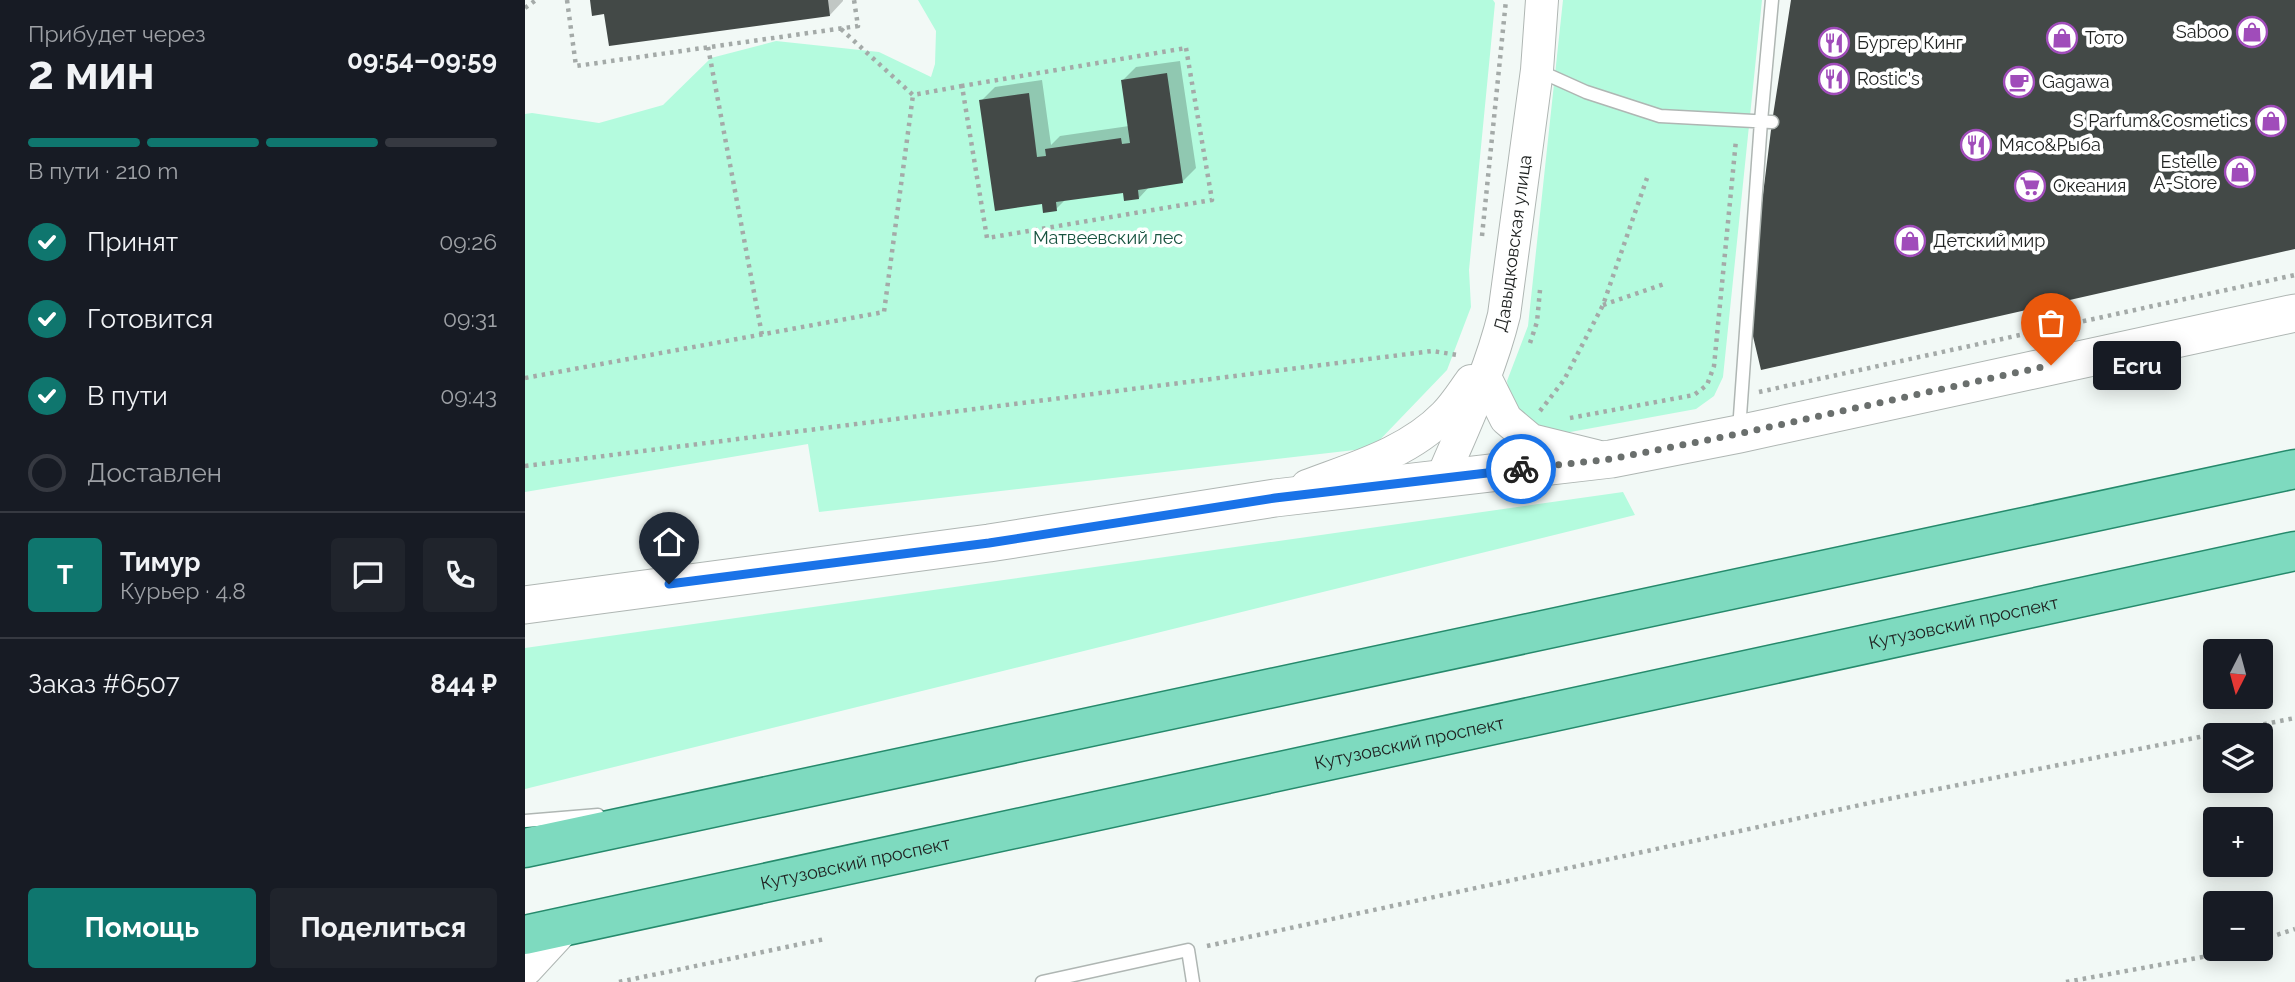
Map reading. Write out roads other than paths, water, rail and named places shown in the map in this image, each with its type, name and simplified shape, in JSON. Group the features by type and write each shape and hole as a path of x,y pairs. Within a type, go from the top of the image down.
{"main road":[{"path":"525,604 989,543 1275,498 1611,459 2295,313"},
{"path":"525,848 2295,469"},
{"name":"Кутузовский проспект","path":"543,932 2295,551"},
{"path":"525,967 543,932"}],"street":[{"name":"Давыдковская улица","path":"1442,478 1490,363 1504,315 1537,70 1542,0"},
{"path":"1490,363 1506,419 1531,440 1611,459"},
{"path":"1275,498 1389,454 1425,432 1445,414 1490,363"}],"lane":[{"path":"1738,434 1766,121 1772,0"},
{"path":"1537,70 1586,92 1660,116 1766,121"},
{"path":"622,813 720,805"},
{"path":"525,821 609,814"},
{"path":"1042,982 1188,950 1193,982"}],"place":[{"name":"Saboo","path":"2252,32"},
{"name":"Тото","path":"2062,38"},
{"name":"Бургер Кинг","path":"1834,43"},
{"name":"Rostic's","path":"1834,79"},
{"name":"Gagawa","path":"2019,82"},
{"name":"S Parfum&Cosmetics","path":"2271,121"},
{"name":"Мясо&Рыба","path":"1976,145"},
{"name":"Estelle A-Store","path":"2240,172"},
{"name":"Океания","path":"2030,186"},
{"name":"Детский мир","path":"1910,241"},
{"name":"Ecru","path":"2051,365"}],"park label":[{"name":"Матвеевский лес","path":"1108,238"}]}
